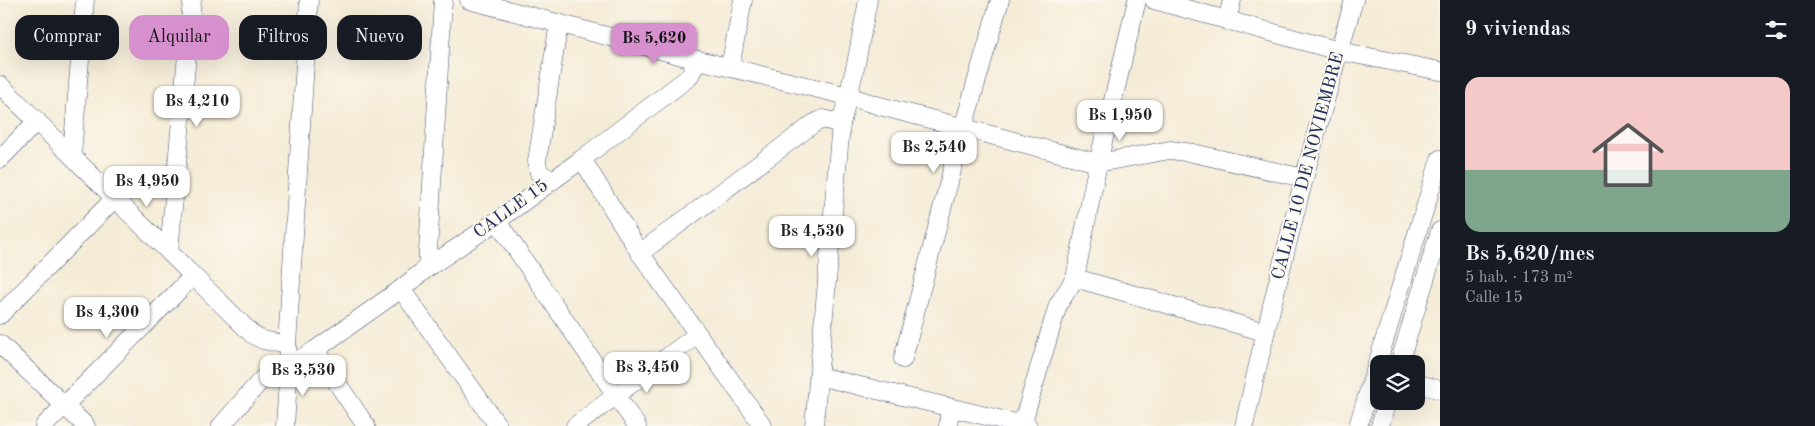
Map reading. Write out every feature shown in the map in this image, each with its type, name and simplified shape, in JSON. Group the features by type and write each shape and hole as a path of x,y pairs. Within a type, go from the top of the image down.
{"street":[{"path":"72,155 85,0"},
{"path":"169,252 192,0"},
{"path":"285,426 289,366 287,345 309,0"},
{"path":"427,268 443,0"},
{"path":"469,0 698,60 848,96 1098,163 1170,150 1304,178"},
{"path":"730,67 744,0"},
{"path":"814,426 840,124 848,96 868,0"},
{"path":"903,359 963,128 1000,0"},
{"path":"818,376 1025,425 1058,305 1075,278 1098,163 1137,0"},
{"path":"1154,0 1339,51 1440,71"},
{"path":"1227,21 1232,0"},
{"name":"CALLE 10 DE NOVIEMBRE","path":"1244,426 1265,332 1304,178 1354,0"},
{"path":"552,180 539,173 537,161 559,23"},
{"name":"CALLE 15","path":"221,426 263,378 289,366 315,350 401,289 427,268 497,221 582,159 689,77 698,60"},
{"path":"0,85 252,334 263,340 287,345"},
{"path":"640,254 813,124 823,119 840,124"},
{"path":"0,159 37,121"},
{"path":"582,159 640,254 763,426"},
{"path":"1358,426 1440,159"},
{"path":"0,315 115,198"},
{"path":"497,221 636,426"},
{"path":"1402,355 1434,274 1440,231"},
{"path":"44,426 193,276"},
{"path":"1075,278 1265,332"},
{"path":"401,289 498,426"},
{"path":"575,426 698,334"},
{"path":"0,344 86,426"},
{"path":"315,350 366,426"},
{"path":"1425,386 1440,390"},
{"path":"948,426 950,408"},
{"path":"1380,426 1384,410"}]}
